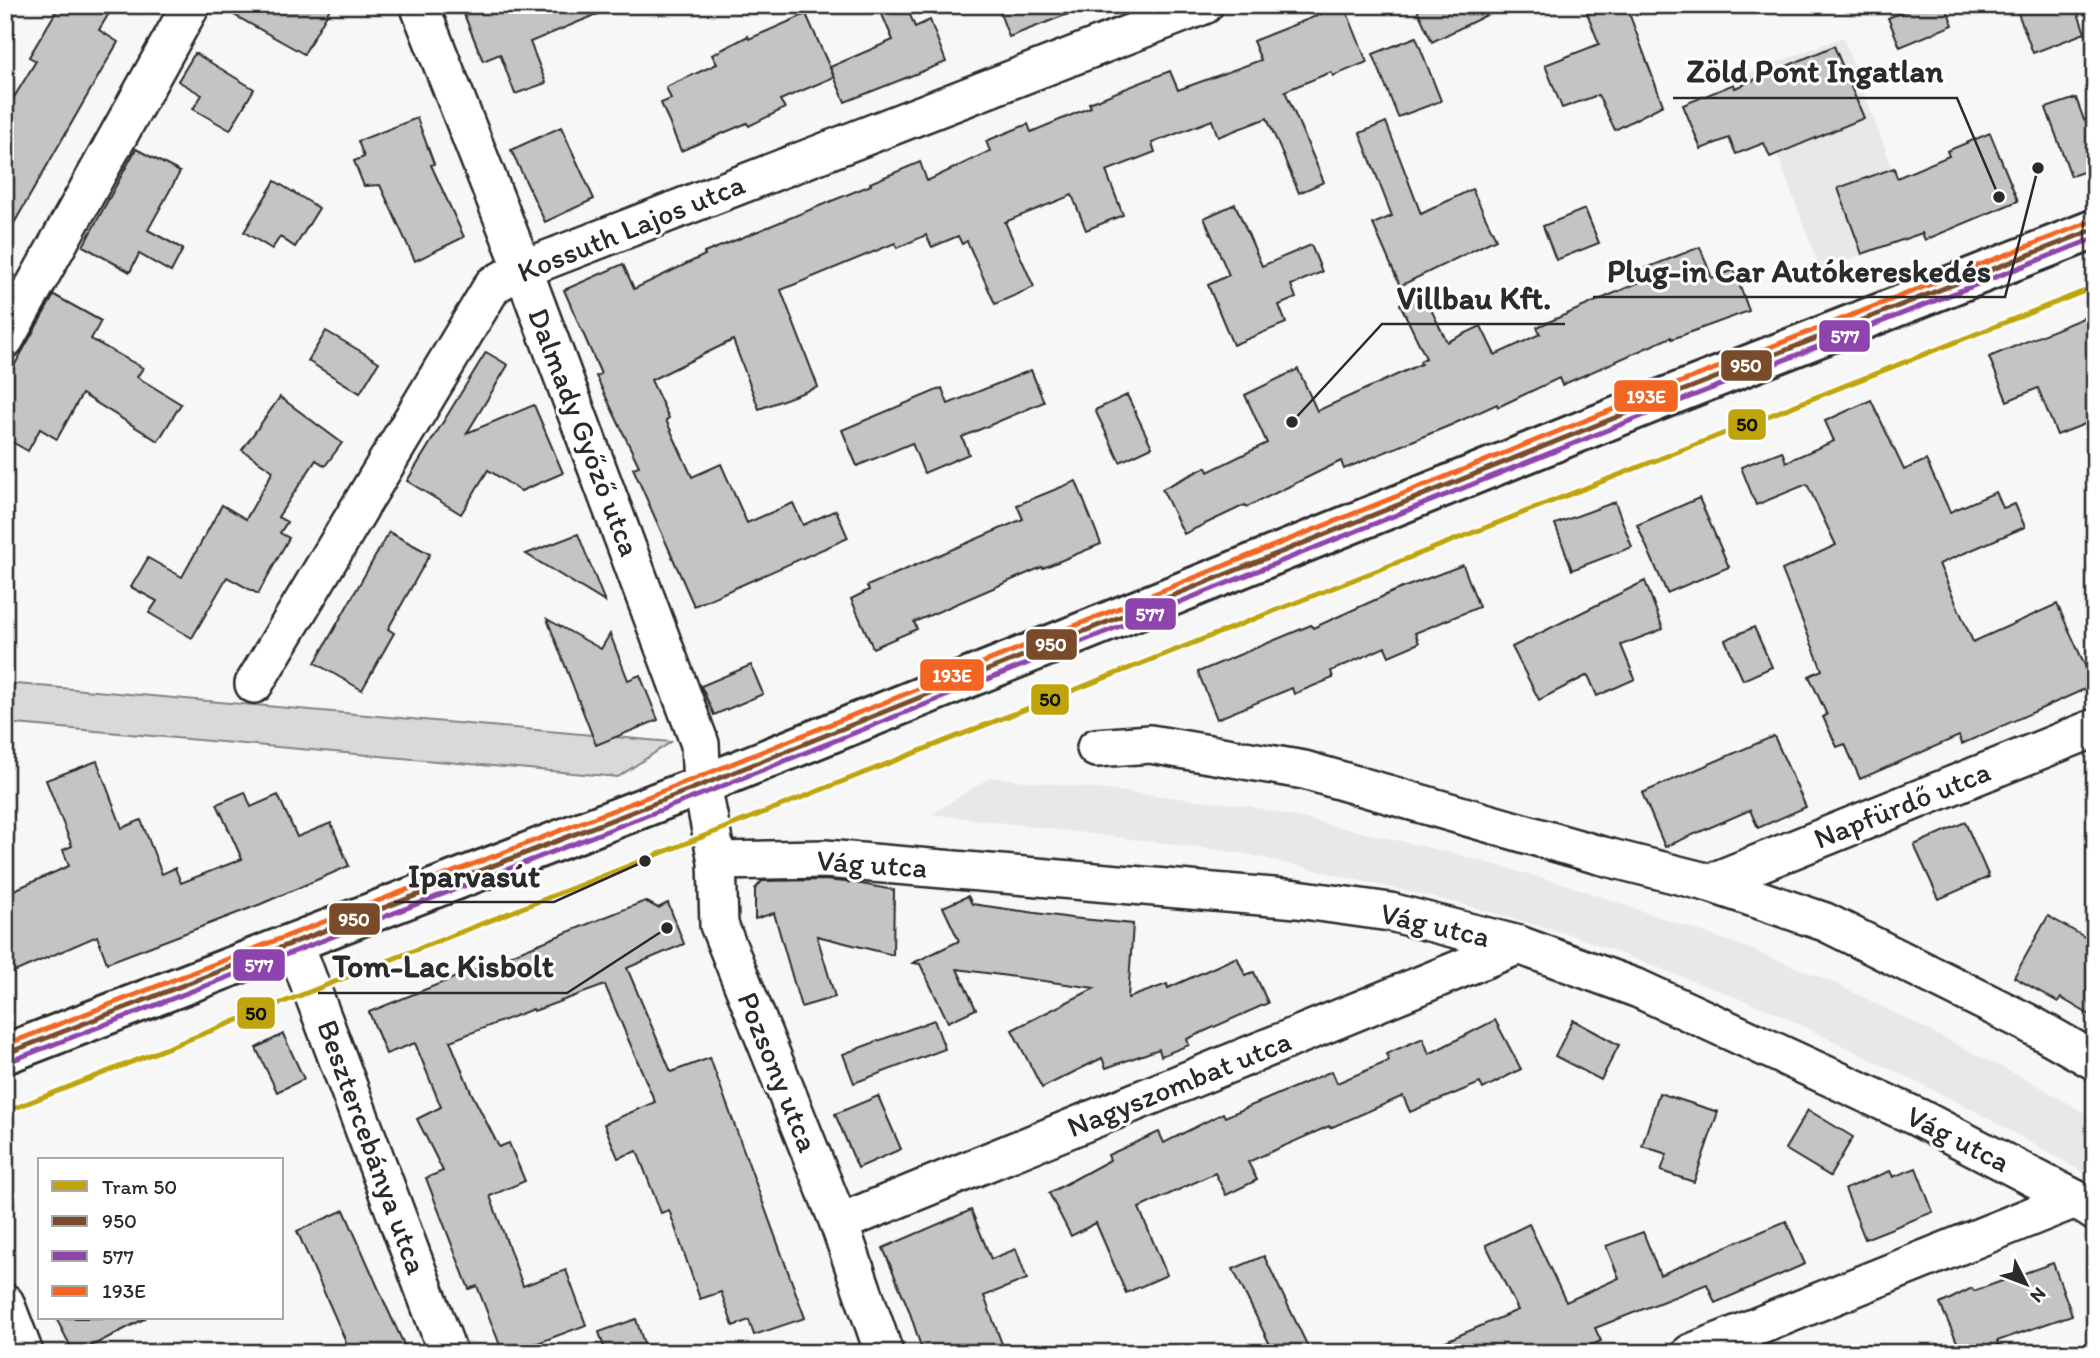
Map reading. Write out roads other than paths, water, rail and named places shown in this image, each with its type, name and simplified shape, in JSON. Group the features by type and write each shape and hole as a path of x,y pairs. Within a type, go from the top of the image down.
{"main road":[{"path":"5,1054 702,785 1643,406 2093,234"}],"street":[{"path":"5,339 191,5"},
{"name":"Dalmady Győző utca","path":"419,5 523,269 694,726 700,744 702,785"},
{"name":"Kossuth Lajos utca","path":"254,684 493,285 523,269 1204,5"},
{"name":"Napfürdő utca","path":"1710,883 2095,728"},
{"path":"1096,748 1150,744 1304,770 1599,855 1710,883 1825,922 2026,1022 2095,1061"},
{"name":"Pozsony utca","path":"702,785 717,861 719,925 839,1223 884,1353"},
{"name":"Vág utca","path":"717,861 825,859 1297,899 1390,912 1519,944 1639,989 1917,1117 2085,1206"},
{"name":"Besztercebánya utca","path":"295,942 448,1353"},
{"name":"Nagyszombat utca","path":"839,1223 1519,944"},
{"path":"1691,1353 2085,1206"},
{"path":"5,1303 24,1353"}],"tram line":[{"name":"50","path":"5,1112 2095,287"}],"place":[{"name":"Plug-in Car Autókereskedés","path":"2038,168"},
{"name":"Zöld Pont Ingatlan","path":"1999,197"},
{"name":"Villbau Kft.","path":"1292,422"},
{"name":"Iparvasút","path":"645,861"},
{"name":"Tom-Lac Kisbolt","path":"667,928"}]}
